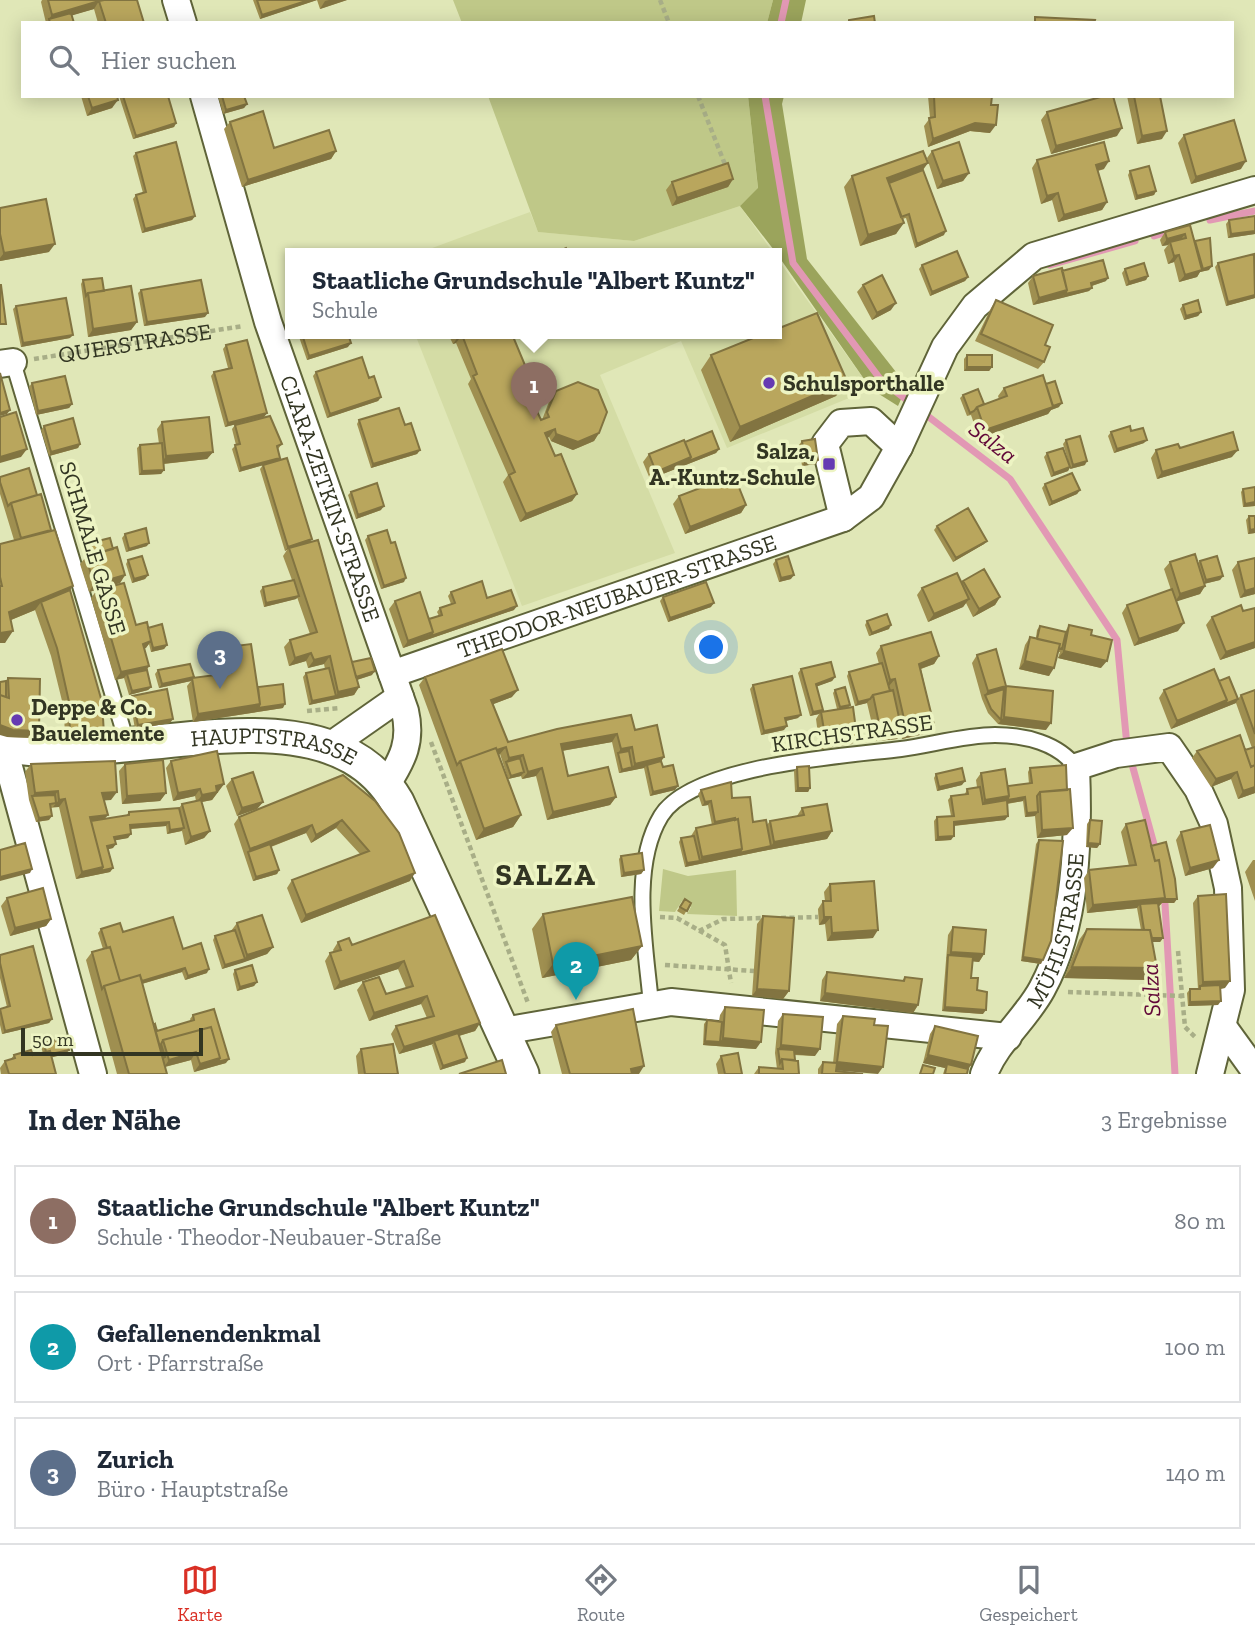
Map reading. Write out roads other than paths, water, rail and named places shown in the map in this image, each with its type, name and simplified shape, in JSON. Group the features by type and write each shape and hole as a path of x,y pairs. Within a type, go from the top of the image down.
{"street":[{"path":"176,0 182,21"},
{"name":"CLARA-ZETKIN-STRASSE","path":"205,98 268,322 407,720 408,741 401,763 387,784"},
{"name":"THEODOR-NEUBAUER-STRASSE","path":"396,685 843,519 871,497 899,447 945,347 975,306 1034,256 1255,190"},
{"path":"843,519 825,444 841,423 871,421 899,447"},
{"path":"330,746 396,685"},
{"name":"HAUPTSTRASSE","path":"2,744 30,749 128,746 265,735 330,746 350,755 387,784 412,831 522,1074"},
{"path":"2,744 93,1074"},
{"path":"1076,767 1128,752 1169,747 1198,789 1214,824 1224,860 1231,919 1230,989 1224,1028 1212,1064"},
{"name":"MÜHLSTRASSE","path":"984,1074 1042,990 1064,938 1073,862 1076,767"},
{"path":"503,1031 671,1002 1008,1037"},
{"path":"1224,1028 1255,1071"}],"lane":[{"name":"SCHMALE GASSE","path":"7,363 128,746"},
{"name":"KIRCHSTRASSE","path":"651,1004 642,916 646,866 650,841 660,816 676,797 703,786 790,761 995,735 1044,743 1066,754 1076,767"}],"waterway":[{"name":"Salza","path":"781,21 786,0"},
{"name":"Salza","path":"765,98 793,263 881,380 912,404"},
{"path":"1210,220 1255,211"},
{"path":"1154,236 1186,226"},
{"path":"1050,265 1135,241"},
{"name":"Salza","path":"921,411 1010,479 1117,640 1127,746"},
{"name":"Salza","path":"1130,757 1155,848"},
{"name":"Salza","path":"1165,904 1175,1074"}],"place":[{"name":"Schulsporthalle","path":"769,383"},
{"name":"Staatliche Grundschule \"Albert Kuntz\"","path":"534,420"},
{"name":"Salza, A.-Kuntz-Schule","path":"829,464"},
{"name":"Zurich","path":"220,689"},
{"name":"Deppe & Co. Bauelemente","path":"17,720"},
{"name":"Gefallenendenkmal","path":"576,1000"}],"district":[{"name":"SALZA","path":"546,875"}]}
